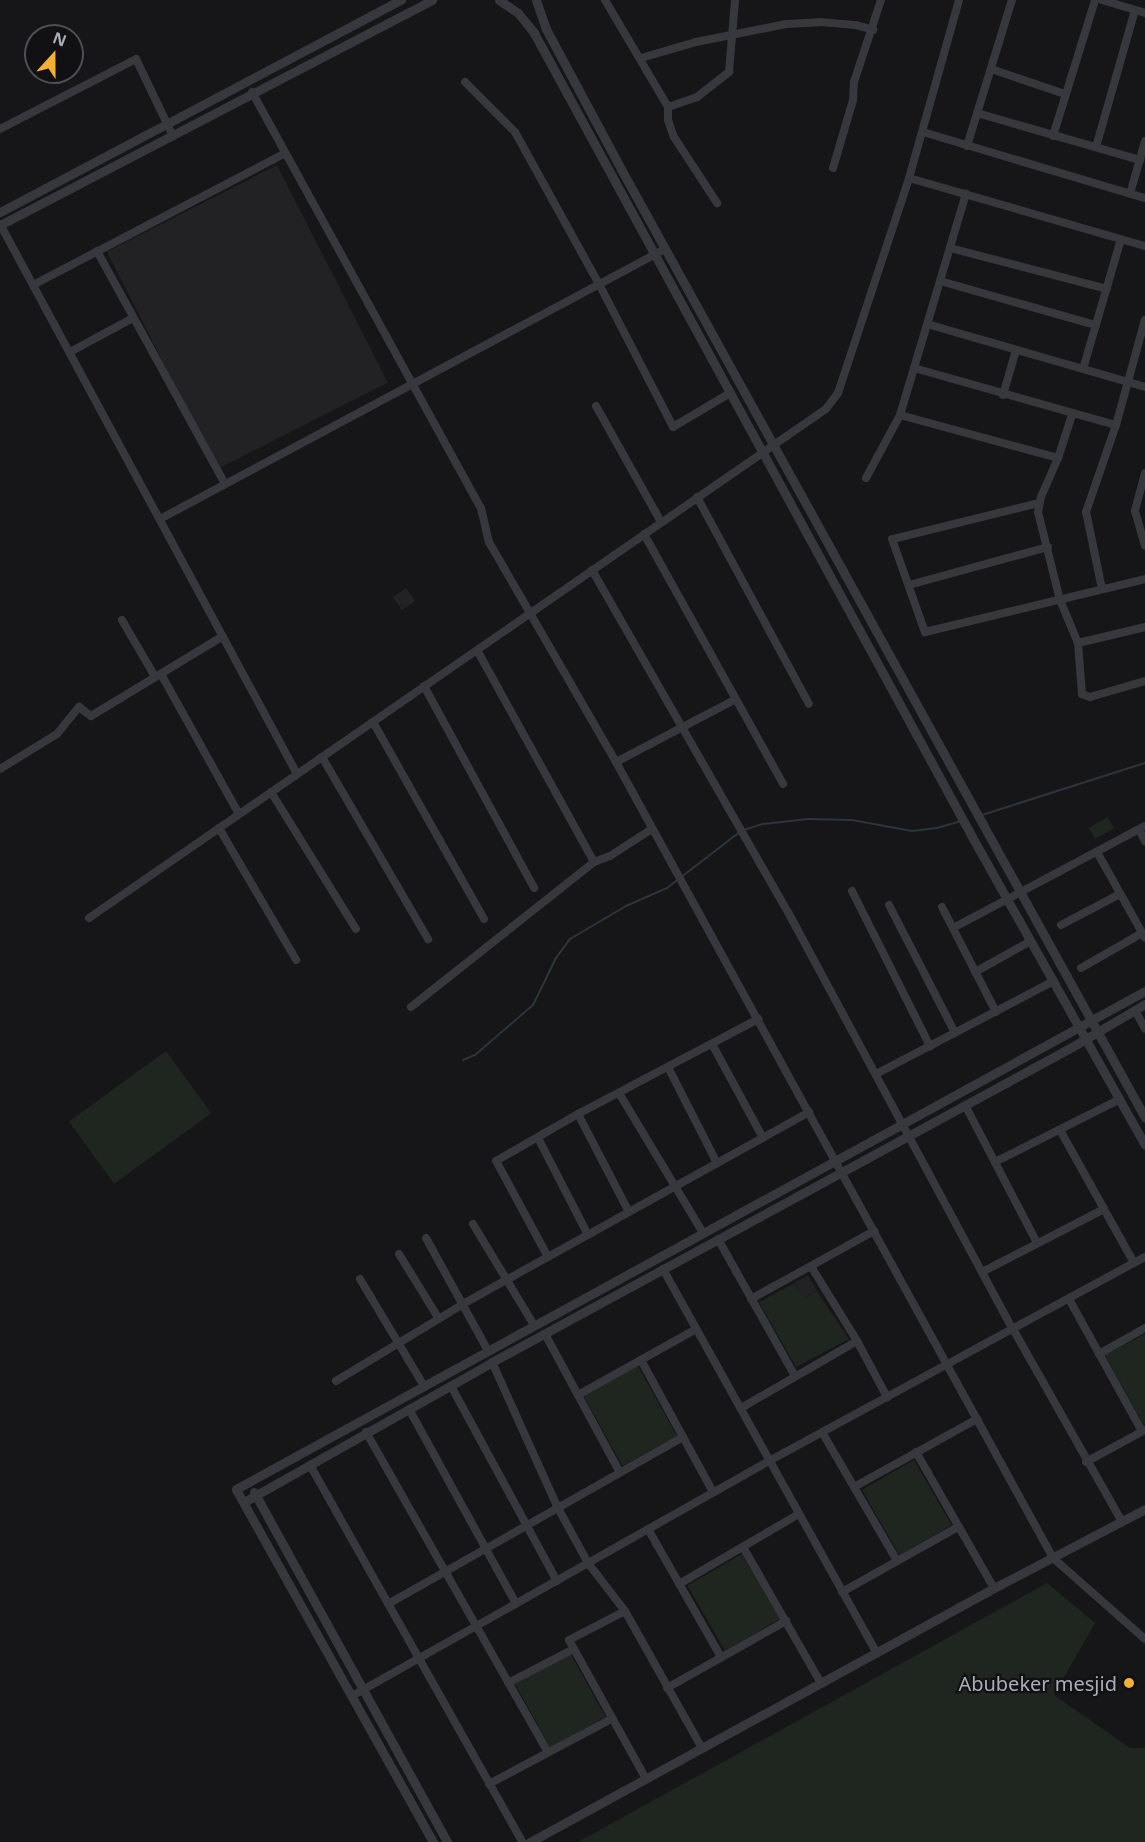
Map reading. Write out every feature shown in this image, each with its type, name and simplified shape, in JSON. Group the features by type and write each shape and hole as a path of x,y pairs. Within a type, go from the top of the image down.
{"street":[{"path":"0,212 401,0"},
{"path":"297,774 0,225 432,0"},
{"path":"499,0 518,13 534,33 971,835 1145,1145"},
{"path":"536,0 546,29 665,249 1145,1118"},
{"path":"605,0 668,107 668,120 674,137 717,203"},
{"path":"668,107 698,97 729,72 735,0"},
{"path":"833,168 853,100 854,82 881,0"},
{"path":"89,918 697,497 818,417 838,393 909,178 959,0"},
{"path":"967,146 1012,0"},
{"path":"1053,136 1095,0"},
{"path":"1102,0 1145,13"},
{"path":"1096,147 1135,10"},
{"path":"641,58 696,42 786,24 820,22 856,25 873,30"},
{"path":"0,129 136,59 172,134"},
{"path":"991,69 1065,94"},
{"path":"465,82 515,132 599,284 673,427 730,393"},
{"path":"252,92 482,508 489,542 616,762 1053,1557 1145,1639"},
{"path":"977,113 1140,160"},
{"path":"923,132 1145,198"},
{"path":"1130,194 1145,141"},
{"path":"33,285 285,153"},
{"path":"909,178 1145,246"},
{"path":"866,478 900,415 966,194"},
{"path":"1083,369 1121,239"},
{"path":"950,248 1107,289"},
{"path":"160,519 665,249"},
{"path":"97,251 225,484"},
{"path":"940,281 1096,325"},
{"path":"70,352 133,318"},
{"path":"1102,589 1086,512 1116,425 1145,320"},
{"path":"927,324 1145,387"},
{"path":"1003,394 1016,350"},
{"path":"914,368 1072,415 1116,425"},
{"path":"596,406 661,522"},
{"path":"900,415 1058,458"},
{"path":"1072,415 1058,458 1039,503 1060,600 1078,644 1082,694 1086,697 1145,681"},
{"path":"1145,473 1135,511 1141,522 1145,546"},
{"path":"697,497 809,704"},
{"path":"1039,503 892,539 925,632 1145,579"},
{"path":"644,534 734,700 783,784"},
{"path":"909,585 1048,547"},
{"path":"592,570 788,912 984,1271 1013,1329 1086,1462 1122,1522"},
{"path":"122,620 158,676 239,814"},
{"path":"1078,644 1145,627"},
{"path":"0,770 57,734 80,707 91,716 223,636"},
{"path":"477,650 594,862"},
{"path":"424,686 534,888"},
{"path":"616,762 734,700"},
{"path":"373,722 484,919"},
{"path":"322,757 428,939"},
{"path":"271,792 356,929"},
{"path":"219,828 296,960"},
{"path":"953,928 1142,828 1145,841"},
{"path":"411,1007 594,862 610,856 652,829"},
{"path":"1081,968 1143,935 1097,852"},
{"path":"852,891 930,1046"},
{"path":"1061,925 1120,894"},
{"path":"889,905 955,1033"},
{"path":"942,907 996,1012"},
{"path":"975,972 1032,941"},
{"path":"876,1074 1054,981"},
{"path":"244,1502 366,1432 841,1170 1079,1027 1145,991"},
{"path":"433,1842 236,1489 835,1161 965,1105 1145,1004"},
{"path":"1135,1010 1145,1029"},
{"path":"548,1257 496,1161 578,1114 758,1019"},
{"path":"712,1044 763,1138"},
{"path":"668,1067 717,1163"},
{"path":"619,1093 703,1233"},
{"path":"995,1162 1120,1099"},
{"path":"965,1105 1037,1243"},
{"path":"336,1381 463,1304 809,1113"},
{"path":"578,1114 629,1212"},
{"path":"1060,1130 1134,1263"},
{"path":"538,1138 588,1235"},
{"path":"984,1271 1104,1209"},
{"path":"473,1224 534,1325"},
{"path":"751,1299 812,1268 874,1231"},
{"path":"426,1238 488,1351"},
{"path":"718,1239 795,1376"},
{"path":"399,1254 439,1318"},
{"path":"352,1696 713,1492 1145,1257"},
{"path":"812,1268 857,1341 887,1397"},
{"path":"663,1269 876,1653"},
{"path":"360,1279 423,1386"},
{"path":"1069,1299 1144,1431 1086,1462"},
{"path":"1099,1354 1145,1328"},
{"path":"578,1395 696,1329"},
{"path":"545,1334 619,1471"},
{"path":"741,1408 857,1341"},
{"path":"641,1360 713,1492"},
{"path":"492,1362 558,1508 588,1563 625,1611 702,1748"},
{"path":"451,1386 557,1581"},
{"path":"409,1409 516,1604"},
{"path":"854,1487 977,1419"},
{"path":"366,1432 548,1752"},
{"path":"822,1432 897,1561"},
{"path":"388,1604 528,1526 619,1471 683,1437"},
{"path":"916,1452 994,1588"},
{"path":"310,1465 522,1842"},
{"path":"249,1482 365,1689 447,1842"},
{"path":"530,1842 994,1588 1145,1509"},
{"path":"679,1584 800,1514"},
{"path":"842,1593 958,1527"},
{"path":"648,1529 721,1657"},
{"path":"743,1547 821,1683"},
{"path":"625,1611 569,1640 646,1779"},
{"path":"668,1688 786,1621"},
{"path":"508,1683 574,1649"},
{"path":"489,1784 613,1718"}],"shaded area":[{"path":"277,165 388,382 218,469 107,252"},
{"path":"406,588 415,601 402,610 393,597"},
{"path":"1108,817 1114,828 1095,839 1089,828"},
{"path":"166,1051 211,1113 114,1184 69,1122"},
{"path":"808,1275 817,1291 804,1298 795,1282"},
{"path":"795,1283 804,1298 817,1291 849,1339 796,1367 759,1302"},
{"path":"1145,1334 1145,1423 1143,1424 1105,1355"},
{"path":"638,1366 677,1436 623,1466 584,1396"},
{"path":"914,1460 951,1525 900,1555 862,1490"},
{"path":"742,1554 780,1619 725,1650 687,1586"},
{"path":"1047,1583 1095,1623 1054,1695 1130,1748 1145,1748 1145,1842 578,1842"},
{"path":"570,1653 605,1717 550,1747 515,1684"}],"waterway":[{"path":"982,815 1145,763"},
{"path":"463,1060 475,1055 533,1005 556,958 570,939 626,906 667,888 741,831 763,824 809,819 852,820 912,831 937,828 962,821"}],"place":[{"name":"Abubeker mesjid","path":"1129,1683"}]}
